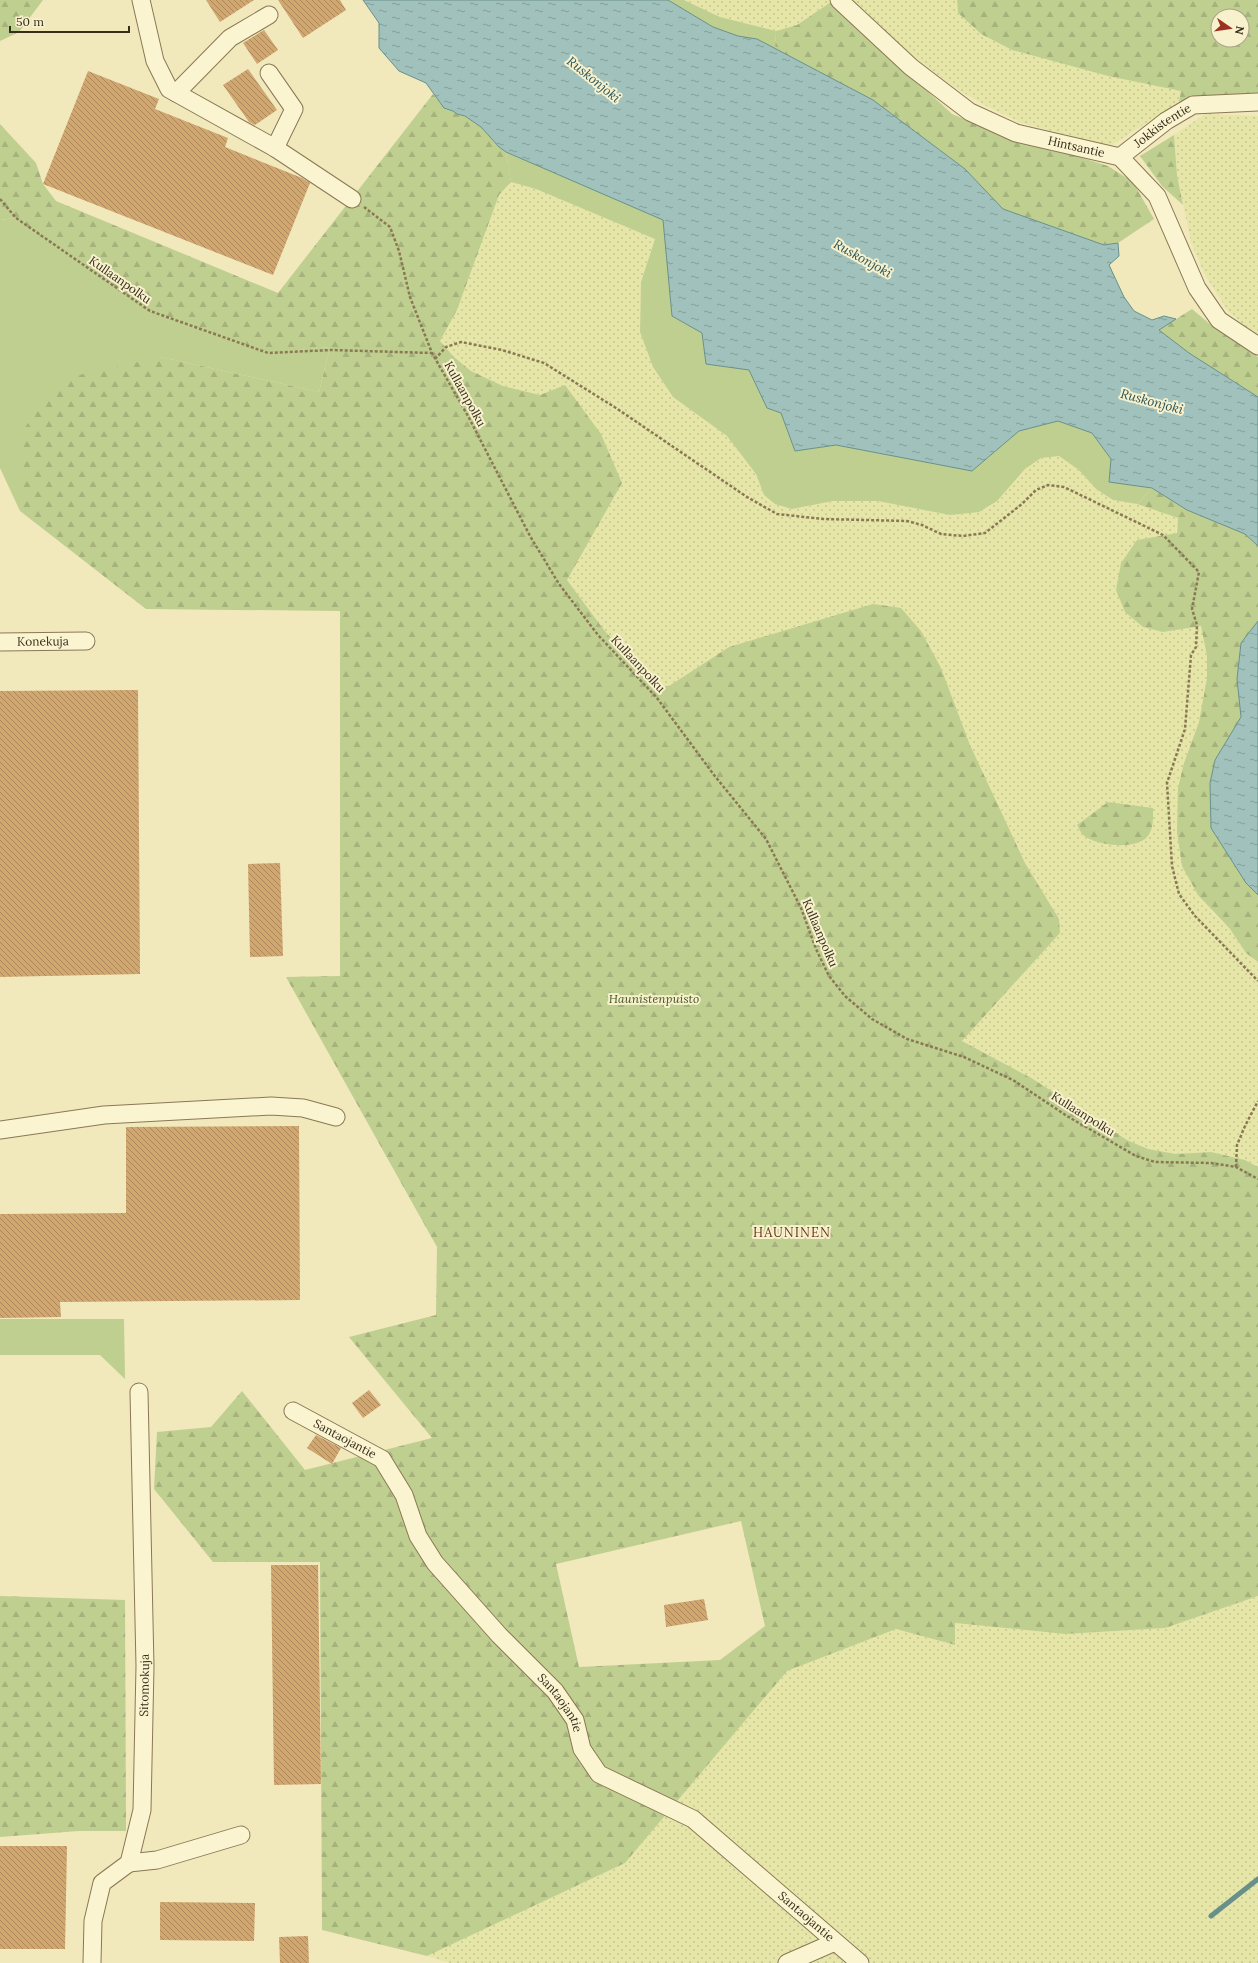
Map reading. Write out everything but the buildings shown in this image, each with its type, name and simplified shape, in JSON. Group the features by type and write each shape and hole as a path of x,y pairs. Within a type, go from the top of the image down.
{"street":[{"path":"141,0 155,61 169,89 275,148 352,199"},
{"name":"Hintsantie","path":"839,0 910,67 970,112 1016,133 1120,157 1157,196 1197,288 1216,315 1220,320 1258,346"},
{"path":"176,93 230,38 269,15"},
{"path":"269,73 294,109 275,148"},
{"name":"Jokkistentie","path":"1120,157 1166,121 1192,105 1258,102"},
{"name":"Konekuja","path":"0,642 86,641"},
{"path":"0,1130 104,1115 271,1106 303,1108 336,1116"},
{"name":"Sitomokuja","path":"129,1863 142,1810 144,1666 140,1392"},
{"name":"Santaojantie","path":"293,1411 382,1459 404,1495 418,1536 435,1563 499,1635 555,1691 575,1720 582,1748 599,1774 693,1819 860,1963"},
{"path":"92,1963 93,1921 102,1884 129,1863 157,1860 241,1835"},
{"path":"787,1963 835,1942"}],"path":[{"name":"Kullaanpolku","path":"0,199 16,218 150,311 246,346 268,353 331,350 432,353 468,416 530,536 560,584 598,635 657,698 714,775 766,839 801,908 816,949 829,976 844,996 872,1019 907,1039 964,1058 1013,1080 1067,1116 1136,1156 1155,1162 1211,1163 1236,1167 1258,1179"},
{"path":"352,199 379,217 390,227 399,251 410,297 432,353"},
{"path":"435,359 446,347 461,342 502,350 544,363 616,408 747,497 778,514 823,519 907,521 922,525 941,534 985,534 1022,504 1036,490 1048,485 1064,487 1163,535 1199,572 1192,609 1197,625 1196,647 1191,656 1185,729 1167,783 1172,866 1179,894 1194,916 1258,981"},
{"path":"1236,1167 1237,1145 1258,1101"}],"shaded area":[{"path":"684,0 829,0 831,2 797,25 776,31 720,17"},
{"path":"852,0 957,0 958,13 980,34 1012,50 1108,76 1181,91 1179,102 1109,147 1022,123 984,105 957,89 905,50"},
{"path":"1205,114 1258,116 1258,338 1227,310 1204,273 1191,242 1177,175 1174,135"},
{"path":"511,182 536,189 655,239 641,282 640,332 653,367 673,397 727,436 756,474 764,495 792,509 833,501 878,501 950,514 997,501 1025,469 1041,458 1059,456 1079,470 1096,489 1113,500 1137,504 1178,518 1163,632 1201,625 1207,656 1207,678 1204,700 1199,722 1184,763 1212,912 1230,929 1246,953 1258,962 1258,1167 1245,1160 1211,1152 1176,1154 1148,1149 1127,1140 998,1060 962,1041 1060,933 1059,919 1025,863 970,745 941,668 729,647 669,686 656,688 604,630 567,580 622,483 540,395 503,386 471,371 454,357 440,341 457,310 499,195"},
{"path":"1258,1596 1258,1963 450,1963 427,1956 625,1863 787,1671 896,1629 954,1645 955,1623 1065,1634 1165,1628"}],"green space":[{"path":"0,0 43,0 19,32 0,41"},
{"path":"668,0 684,0 720,17 776,31 775,49 757,39 738,36 713,27"},
{"path":"957,0 1258,0 1258,96 1179,102 1181,91 1108,76 1012,50 981,34 958,13"},
{"path":"831,2 952,114 983,127 1108,166 1133,182 1154,219 1118,243 1104,245 1003,209 965,169 873,100 775,49 776,31 797,25"},
{"name":"Haunistenpuisto","path":"433,94 444,108 465,116 481,127 499,147 506,152 511,182 499,195 457,310 440,341 454,357 471,371 503,386 540,395 565,385 601,434 622,483 567,580 604,630 656,688 669,686 729,647 873,604 901,608 921,631 941,668 970,745 1025,863 1059,919 1060,933 962,1041 1033,1079 1127,1140 1148,1149 1176,1154 1211,1152 1245,1160 1258,1167 1258,1596 1165,1628 1065,1634 955,1623 955,1645 896,1629 787,1671 625,1863 427,1956 322,1930 320,1562 213,1562 154,1489 157,1432 211,1427 242,1391 305,1470 432,1438 349,1337 436,1315 437,1247 286,977 340,976 340,611 146,609 20,511 20,434 61,379 161,357 319,392 330,347 268,353 150,311 13,218 0,220 0,124 36,163 43,184 56,201 278,293","holes":["741,1521 765,1626 720,1660 579,1667 556,1564"]},
{"path":"1174,135 1177,175 1183,205 1162,186 1140,156"},
{"path":"506,152 664,220 672,316 702,333 706,364 749,370 767,408 781,413 795,451 836,445 972,471 1019,431 1058,421 1092,433 1111,459 1109,482 1152,488 1137,504 1113,500 1096,489 1079,470 1059,456 1041,458 1025,469 997,501 979,512 950,515 878,501 833,501 792,509 775,504 764,495 756,474 727,436 673,397 653,367 640,332 641,282 655,239 536,189 511,182"},
{"path":"13,218 150,311 268,353 330,347 319,392 161,357 20,434 20,511 0,468 0,220"},
{"path":"1192,309 1217,330 1258,357 1258,397 1189,353 1159,330"},
{"path":"1152,488 1187,510 1245,534 1258,546 1258,621 1241,643 1237,679 1241,717 1215,760 1210,783 1211,828 1246,883 1258,895 1258,962 1246,953 1230,929 1198,895 1182,866 1177,832 1178,788 1184,763 1199,722 1207,678 1207,656 1201,626 1163,632 1143,627 1125,612 1116,590 1121,563 1137,540 1177,533 1178,518 1137,504"},
{"path":"1108,802 1153,808 1152,827 1147,837 1134,844 1116,845 1097,842 1083,835 1077,825"},
{"path":"0,1319 124,1319 125,1379 100,1355 0,1355"},
{"path":"0,1596 125,1600 126,1831 79,1831 0,1837"}],"water":[{"name":"Ruskonjoki","path":"363,0 668,0 713,27 738,36 757,39 873,100 965,169 1003,209 1104,245 1118,243 1119,256 1109,265 1124,297 1134,311 1152,320 1164,316 1176,319 1159,330 1189,353 1258,397 1258,546 1245,534 1187,510 1152,488 1109,482 1111,459 1092,433 1058,421 1019,431 972,471 836,445 795,451 781,413 767,408 749,370 706,364 702,333 672,316 663,220 506,152 499,147 481,127 465,116 444,108 426,83 399,71 379,48 379,23"},
{"path":"1258,621 1258,895 1246,883 1211,828 1210,783 1215,760 1241,717 1237,679 1241,643"}],"waterway":[{"path":"1211,1916 1258,1879"}],"district":[{"name":"HAUNINEN","path":"792,1232"}]}
